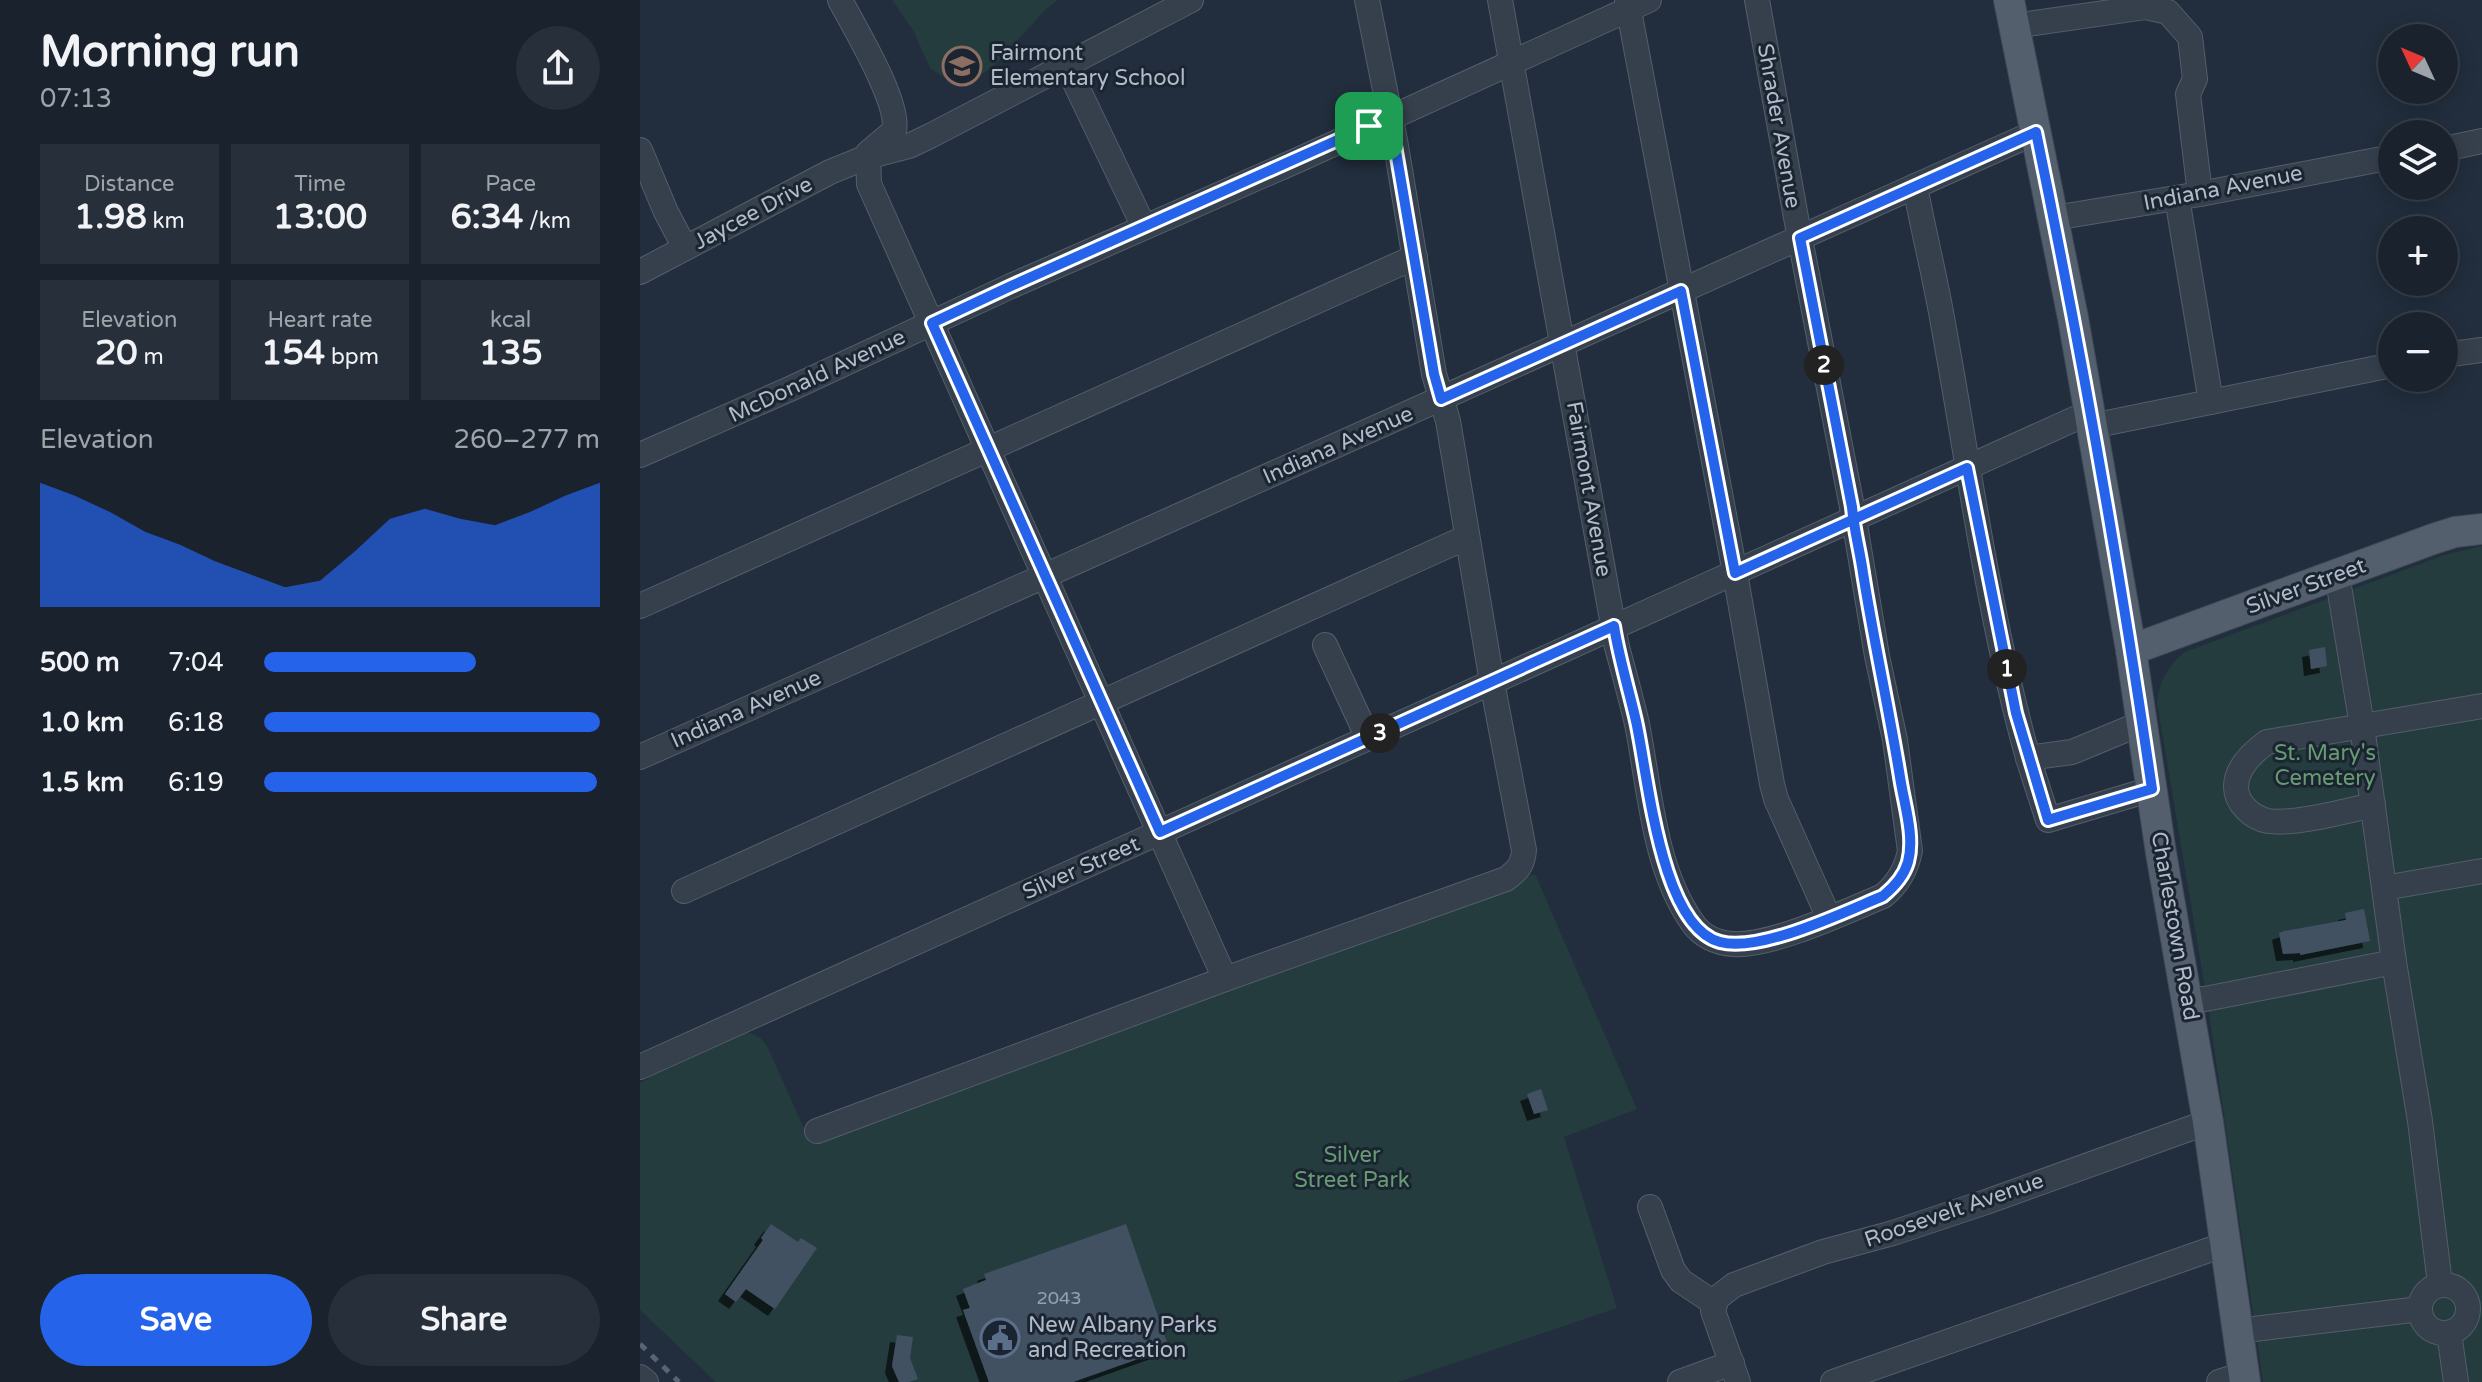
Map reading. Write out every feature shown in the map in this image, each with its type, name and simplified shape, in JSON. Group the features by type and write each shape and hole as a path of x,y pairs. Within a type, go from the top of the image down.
{"main road":[{"name":"Charlestown Road","path":"2011,13 2054,218 2131,650 2226,1244 2236,1379"},
{"name":"Silver Street","path":"2131,650 2433,539 2482,529"}],"street":[{"path":"840,0 872,60 896,118 894,131 868,153 869,184 1225,979"},
{"name":"Jaycee Drive","path":"640,272 830,172 930,136 1191,0"},
{"path":"817,1131 1225,979 1506,879 1518,870 1523,861 1524,850 1448,421 1434,374 1367,0"},
{"name":"Fairmont Avenue","path":"1500,0 1614,626 1655,824 1673,885 1692,923 1701,932 1711,939 1735,945 1765,941 1829,918"},
{"name":"Shrader Avenue","path":"1757,0 1904,795 1909,837 1907,865 1894,887 1883,896 1829,918"},
{"path":"1635,3 1681,291 1776,799 1829,918"},
{"name":"McDonald Avenue","path":"640,455 1635,3"},
{"path":"2011,13 2146,7 2168,12 2190,37 2195,79 2188,94 2188,196 2211,402"},
{"path":"1066,64 1144,227"},
{"name":"Indiana Avenue","path":"640,757 2036,132"},
{"path":"2458,146 2482,141"},
{"path":"640,150 685,248"},
{"name":"Indiana Avenue","path":"2054,218 2378,160"},
{"path":"1915,186 2016,713 2048,820 2152,789"},
{"path":"640,606 1415,257"},
{"path":"2458,353 2482,350"},
{"name":"Silver Street","path":"640,1067 1967,468 2091,419 2211,402 2378,368"},
{"path":"684,891 1467,537"},
{"path":"2337,574 2420,1121 2440,1284"},
{"path":"1325,645 1368,738"},
{"path":"2373,805 2269,821 2244,807 2235,788 2238,773 2267,742 2482,706"},
{"path":"2028,758 2072,752 2142,723"},
{"path":"2384,888 2482,871"},
{"path":"2188,999 2205,999 2394,962"},
{"name":"Roosevelt Avenue","path":"1713,1307 1717,1298 1734,1285 1823,1252 1893,1233 2208,1122"},
{"path":"1650,1207 1673,1270 1681,1281 1713,1307 1735,1373 1680,1382"},
{"path":"1833,1382 2226,1244"},
{"path":"2440,1284 2457,1288 2467,1300 2467,1317 2457,1330 2449,1333 2429,1328 2420,1309 2428,1290 2440,1284"},
{"path":"2254,1329 2420,1309"},
{"path":"2449,1333 2456,1382"},
{"path":"640,1377 646,1382"}],"green space":[{"path":"892,0 1058,0 991,69 970,80 948,80 930,68 913,30"},
{"name":"St. Mary's Cemetery","path":"2482,546 2482,1382 2263,1382 2208,1006 2157,703 2160,688 2169,668 2185,652 2444,555"},
{"name":"Silver Street Park","path":"1535,874 1637,1109 1564,1137 1617,1308 1398,1382 716,1382 640,1310 640,1083 653,1072 745,1032 756,1035 768,1048 810,1142 834,1129"}],"building":[{"path":"2325,647 2327,666 2311,669 2309,650"},
{"path":"2364,909 2370,941 2300,955 2283,954 2279,933 2346,920 2345,913"},
{"path":"1541,1089 1548,1110 1534,1114 1527,1094"},
{"path":"771,1224 798,1242 801,1238 817,1248 775,1309 746,1289 736,1302 725,1294"},
{"path":"1126,1224 1169,1348 1073,1382 989,1382 963,1310 970,1308 963,1289 986,1280 984,1274"},
{"path":"897,1335 913,1337 910,1358 918,1379 899,1382 892,1366"}],"railway":[{"path":"640,1344 679,1382"}],"place":[{"name":"Fairmont Elementary School","path":"962,66"},
{"name":"New Albany Parks and Recreation","path":"1000,1338"}],"route":[{"path":"1369,126 932,323 1160,832 1614,626 1667,870 1692,923 1711,939 1722,943 1735,945 1765,941 1883,896 1901,876 1910,851 1904,795 1856,543 1853,519 1852,507 1800,238 2036,132 2073,318 2152,789 2048,820 2016,713 1967,468 1853,519 1735,573 1681,291 1441,399 1434,374 1390,116 1369,126"}]}
